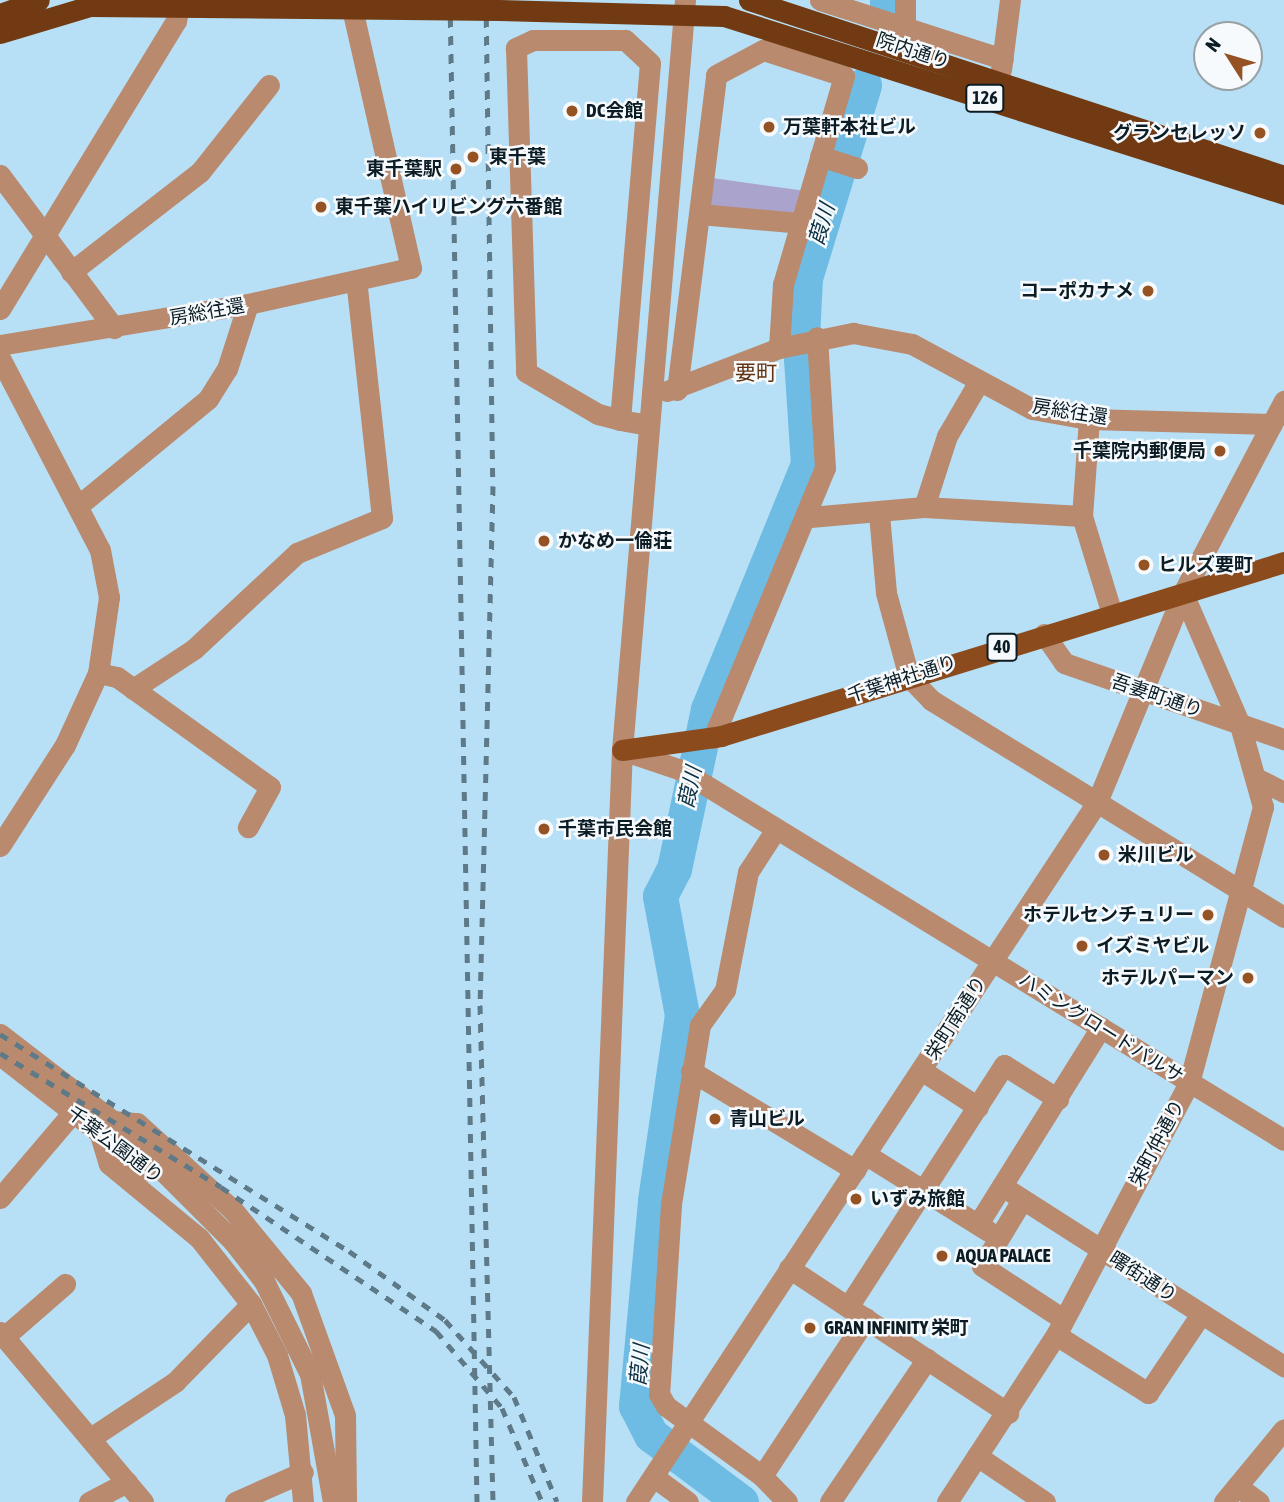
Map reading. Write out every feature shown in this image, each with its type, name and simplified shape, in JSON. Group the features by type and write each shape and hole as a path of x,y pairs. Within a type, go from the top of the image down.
{"highway":[{"path":"0,14 39,0"},
{"name":"院内通り","path":"749,0 1284,177"},
{"name":"126","path":"0,33 90,6 180,4 498,10 685,6"},
{"name":"院内通り","path":"685,6 772,28 1284,194"}],"main road":[{"name":"千葉神社通り","path":"717,737 1284,562"},
{"name":"40","path":"622,750 690,743 717,737"}],"street":[{"name":"房総往還","path":"0,345 248,304 411,268 350,0"},
{"path":"820,0 865,7 905,27 1003,60"},
{"path":"905,0 905,27"},
{"path":"998,83 1010,0"},
{"path":"0,309 180,4"},
{"path":"592,1502 622,750 649,393 685,6"},
{"path":"620,420 650,63 625,40 533,40 516,48 526,372 620,420 647,425"},
{"path":"649,393 677,390 785,347 780,300 844,76 763,50 716,75 677,390"},
{"path":"71,272 200,172 269,85"},
{"path":"820,156 857,168"},
{"path":"0,176 114,328"},
{"path":"700,214 800,223"},
{"path":"133,688 194,649 297,553 382,518 356,280"},
{"path":"79,505 208,399 227,369 248,304"},
{"name":"房総往還","path":"785,347 815,337 887,335 1032,409 1089,419 1272,424"},
{"path":"717,737 722,709 810,517 825,468 815,337"},
{"path":"0,358 79,505 100,550 109,597 98,673 65,745 0,846"},
{"path":"924,508 947,436 978,383"},
{"path":"1272,424 1284,401"},
{"path":"1089,419 1082,516 1112,614"},
{"name":"栄町南通り","path":"660,1468 1097,802 1183,593 1272,424"},
{"path":"810,517 924,508 1082,516"},
{"path":"879,513 886,593 909,677 931,700 1284,916"},
{"name":"栄町仲通り","path":"947,1502 1008,1413 1059,1327 1189,1083 1263,807 1260,780 1240,725 1183,593"},
{"name":"吾妻町通り","path":"1044,634 1064,663 1284,739"},
{"path":"98,673 133,688 270,786 248,827"},
{"name":"ハミングロードパルサ","path":"622,750 681,770 1284,1140"},
{"path":"1260,780 1284,792"},
{"path":"776,829 748,872 725,990 700,1025 671,1205 659,1394 684,1429 762,1476 787,1502"},
{"path":"978,1224 1101,1027"},
{"name":"千葉公園通り","path":"0,1034 78,1107 233,1241 292,1327 310,1374 342,1500"},
{"name":"千葉公園通り","path":"0,1055 78,1107"},
{"path":"762,1476 926,1190 1004,1065 1058,1099"},
{"path":"921,1070 978,1107"},
{"path":"691,1071 860,1162 926,1190 997,1237"},
{"path":"0,1198 78,1107"},
{"path":"303,1502 303,1472 277,1355 251,1304 199,1238 109,1164 107,1130 136,1123 232,1209 301,1293 345,1415 342,1500"},
{"name":"曙街通り","path":"1002,1186 1284,1366"},
{"path":"1022,1200 997,1237 982,1266 1148,1393 1201,1314"},
{"path":"789,1268 1008,1413"},
{"path":"65,1284 2,1334 92,1437 143,1502"},
{"path":"92,1437 175,1382 251,1304"},
{"path":"830,1502 927,1359"},
{"path":"1259,1502 1230,1494 1284,1429"},
{"path":"977,1456 1045,1502"},
{"path":"636,1502 660,1468 688,1502"},
{"path":"235,1502 303,1472"},
{"path":"89,1502 127,1482"}],"shaded area":[{"path":"712,178 806,191 799,213 715,210 708,202"}],"waterway":[{"name":"葭川","path":"887,0 887,9"},
{"name":"葭川","path":"741,1502 651,1435 636,1406 655,1200 682,1015 660,896 674,869 708,709 808,464 801,359 805,278 864,85"}],"railway":[{"path":"450,0 477,1502"},
{"path":"486,0 493,486 480,1005 493,1502"},
{"path":"0,1034 349,1251 445,1320 514,1397 557,1502"},
{"path":"0,1053 221,1187 436,1331 502,1408 542,1502"}],"place":[{"name":"DC会館","path":"572,111"},
{"name":"万葉軒本社ビル","path":"769,127"},
{"name":"グランセレッソ","path":"1260,133"},
{"name":"東千葉","path":"473,157"},
{"name":"東千葉駅","path":"456,169"},
{"name":"東千葉ハイリビング六番館","path":"321,207"},
{"name":"コーポカナメ","path":"1148,291"},
{"name":"千葉院内郵便局","path":"1220,451"},
{"name":"かなめ一倫荘","path":"544,541"},
{"name":"ヒルズ要町","path":"1144,565"},
{"name":"千葉市民会館","path":"544,829"},
{"name":"米川ビル","path":"1104,855"},
{"name":"ホテルセンチュリー","path":"1208,915"},
{"name":"イズミヤビル","path":"1082,946"},
{"name":"ホテルパーマン","path":"1248,978"},
{"name":"青山ビル","path":"715,1119"},
{"name":"いずみ旅館","path":"856,1199"},
{"name":"AQUA PALACE","path":"942,1256"},
{"name":"GRAN INFINITY 栄町","path":"810,1328"}],"district":[{"name":"要町","path":"756,372"}]}
